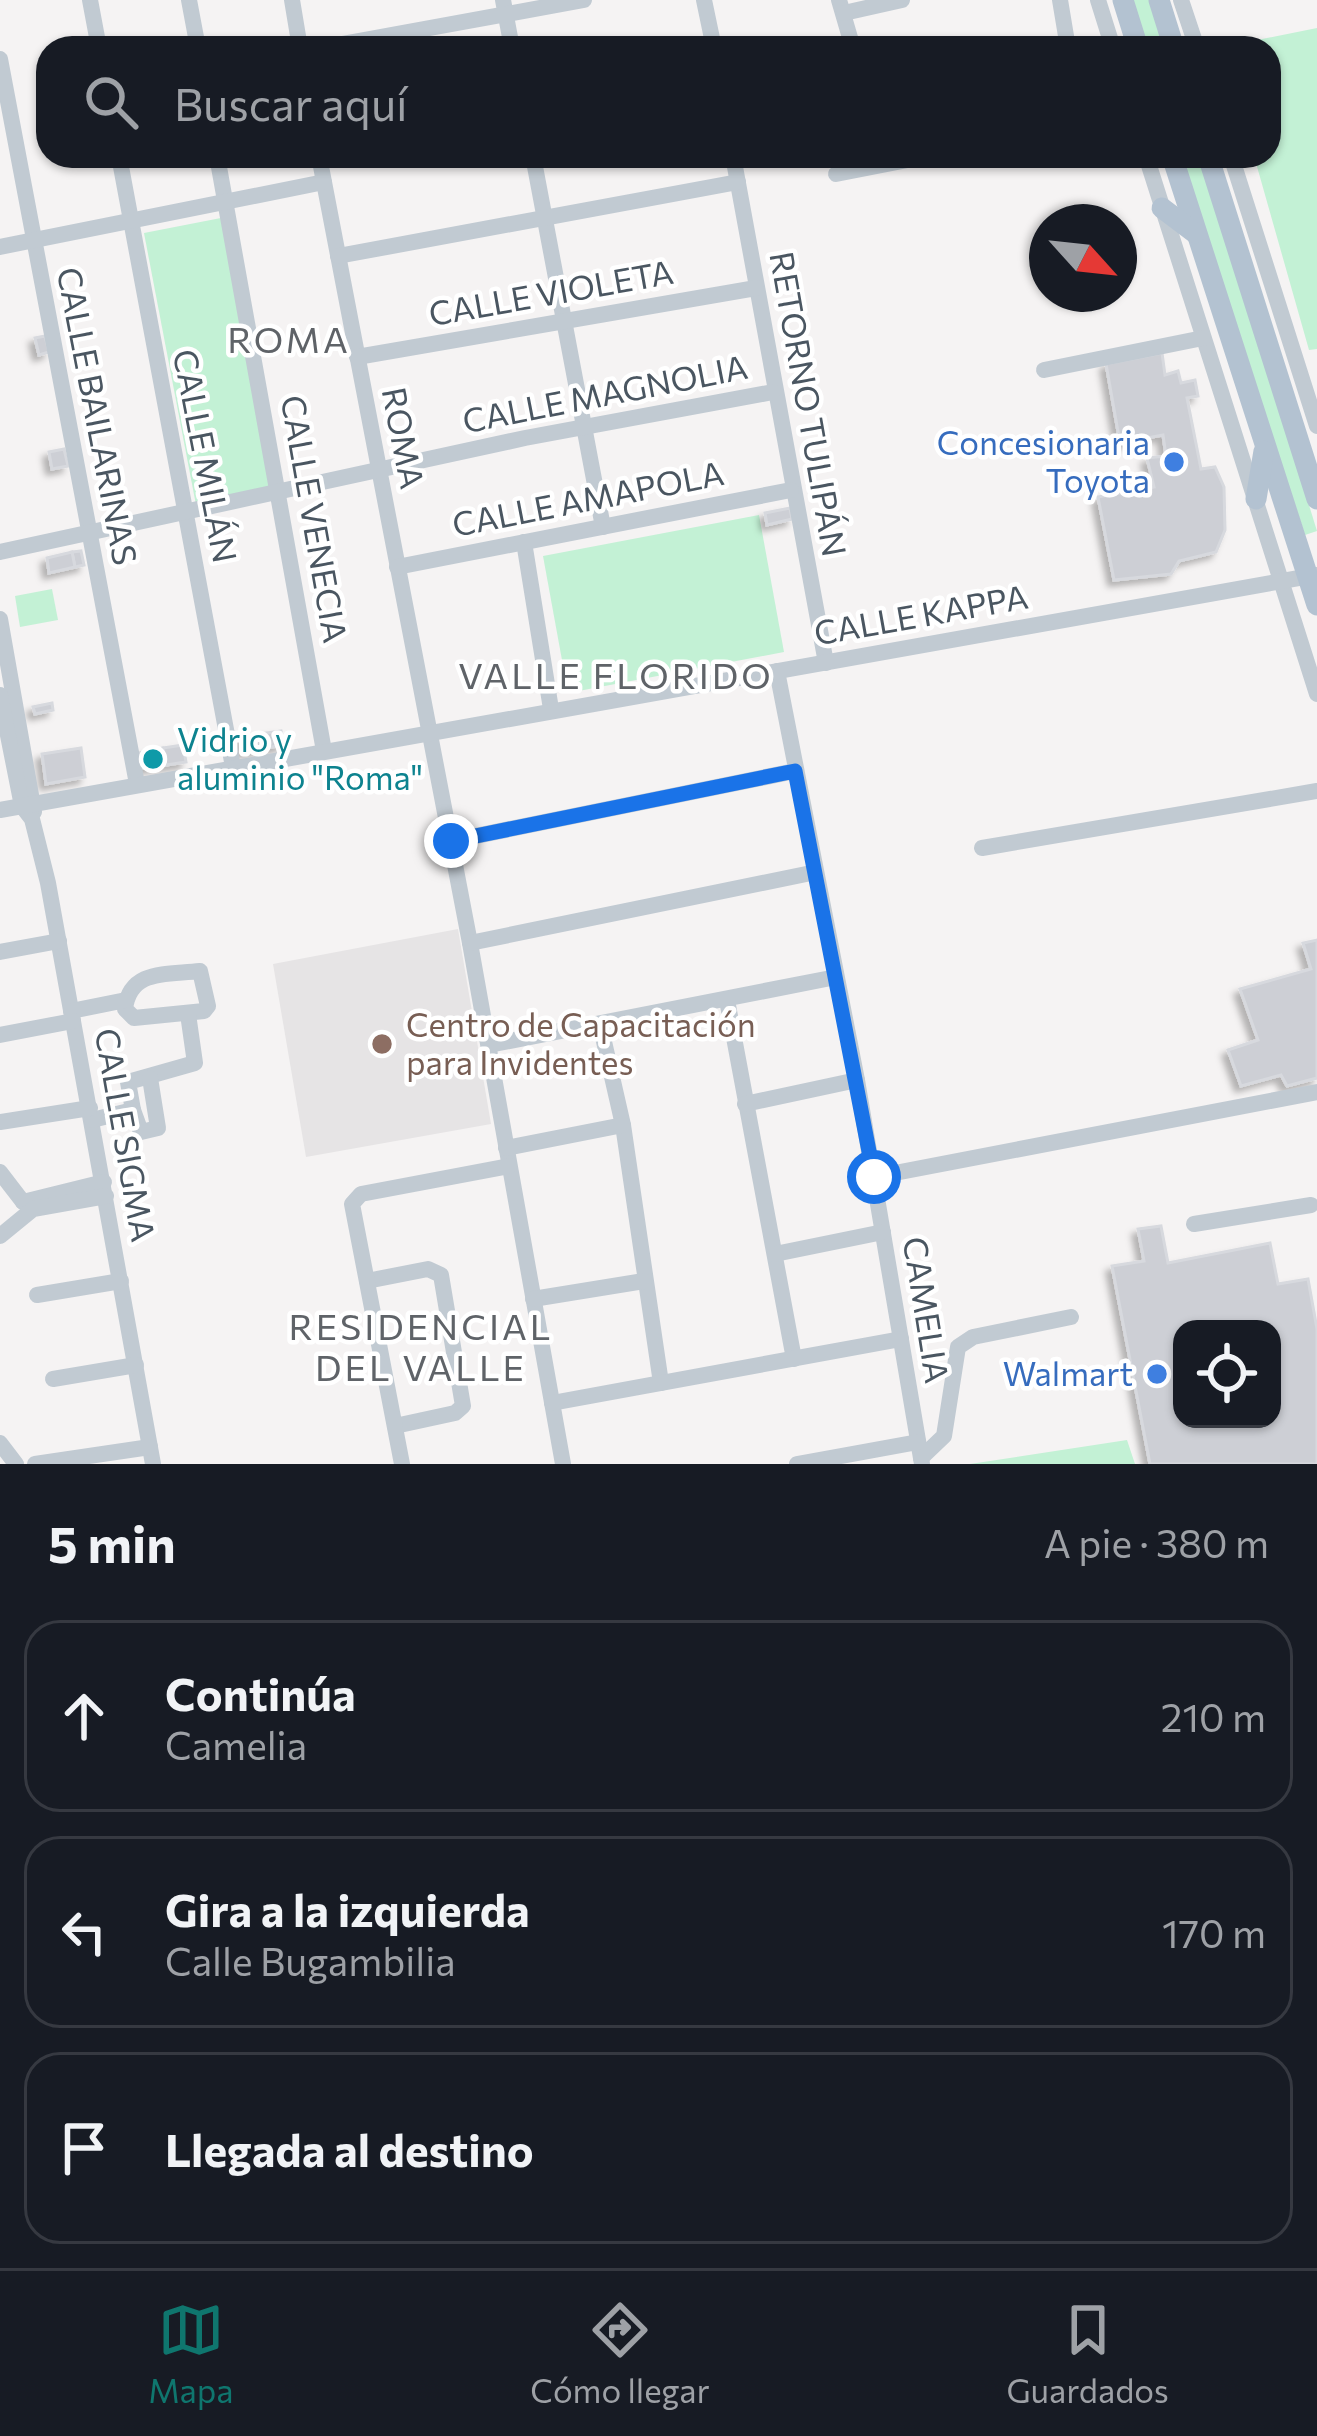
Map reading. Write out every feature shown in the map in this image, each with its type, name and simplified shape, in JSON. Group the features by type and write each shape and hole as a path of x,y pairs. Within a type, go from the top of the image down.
{"main road":[{"path":"1123,0 1134,36"},
{"path":"1159,0 1170,36"},
{"path":"1176,168 1312,576 1317,604"},
{"path":"1212,168 1317,499"},
{"path":"1162,208 1196,234"},
{"path":"1256,499 1265,445"}],"street":[{"path":"90,0 97,36"},
{"path":"189,0 196,36"},
{"path":"292,0 298,36"},
{"path":"374,36 504,7 584,0"},
{"path":"704,0 712,36"},
{"path":"850,36 842,6 902,0"},
{"path":"1060,0 1066,36"},
{"path":"1098,0 1109,36"},
{"path":"1181,0 1193,36"},
{"name":"CALLE BAILARINAS","path":"0,59 137,784"},
{"name":"CALLE MILÁN","path":"120,168 233,767"},
{"name":"CALLE VENECIA","path":"219,168 282,493 324,751"},
{"name":"ROMA","path":"321,168 451,841 563,1464"},
{"path":"534,168 603,527"},
{"name":"RETORNO TULIPÁN","path":"736,168 826,663"},
{"path":"836,174 867,168"},
{"path":"1150,168 1317,694"},
{"path":"1235,168 1317,427"},
{"path":"0,247 323,182"},
{"path":"338,256 738,182"},
{"name":"CALLE VIOLETA","path":"357,358 755,288"},
{"path":"1044,370 1203,338"},
{"name":"CALLE MAGNOLIA","path":"0,552 584,426 773,392"},
{"name":"CALLE AMAPOLA","path":"397,567 791,490"},
{"path":"524,542 551,709"},
{"name":"CALLE KAPPA","path":"30,810 137,784 1312,576"},
{"path":"0,619 30,810"},
{"name":"CAMELIA","path":"777,671 857,1080 921,1455"},
{"path":"0,695 30,810"},
{"path":"451,841 795,771"},
{"path":"982,848 1317,790"},
{"path":"0,811 30,810"},
{"name":"CALLE SIGMA","path":"30,810 91,1114 151,1455"},
{"path":"470,943 816,872"},
{"path":"0,952 58,941"},
{"path":"0,1035 126,1000 136,981 200,971 208,1006 188,1014 134,1018 126,1000"},
{"path":"489,1045 836,976"},
{"path":"727,1000 794,1359"},
{"path":"150,1078 158,1128 141,1132 128,1082 195,1064 188,1014"},
{"path":"600,1024 623,1125 662,1383"},
{"path":"745,1104 857,1080"},
{"path":"874,1177 1317,1092"},
{"path":"0,1122 133,1110"},
{"path":"403,1464 352,1210 357,1196 623,1125"},
{"path":"0,1172 23,1202"},
{"path":"0,1222 23,1202 105,1189"},
{"path":"0,1236 40,1207 105,1189"},
{"path":"1194,1224 1311,1204"},
{"path":"775,1254 883,1232"},
{"path":"367,1281 428,1269 441,1274 463,1406 455,1414 395,1426"},
{"path":"37,1295 121,1281"},
{"path":"533,1299 644,1281"},
{"path":"797,1464 921,1455 944,1436 958,1347 973,1337 1071,1317"},
{"path":"552,1403 901,1340"},
{"path":"53,1379 136,1365"},
{"path":"0,1443 16,1464"},
{"path":"35,1464 151,1455"}],"shaded area":[{"name":"Centro de Capacitación para Invidentes","path":"458,929 491,1124 306,1157 273,964"}],"green space":[{"path":"1131,0 1152,0 1163,36 1142,36"},
{"path":"1317,28 1317,349 1309,350 1257,168 1281,168 1277,36"},
{"path":"1184,168 1205,168 1317,531 1305,535"},
{"path":"226,217 276,490 196,505 144,233"},
{"path":"759,515 784,652 568,693 543,556"},
{"path":"52,589 58,620 20,627 15,596"},
{"path":"1127,1440 1135,1464 970,1464"}],"building":[{"path":"45,336 49,352 39,355 35,338"},
{"name":"Concesionaria Toyota","path":"1162,353 1165,375 1178,371 1181,383 1195,380 1198,396 1187,398 1201,469 1215,467 1224,487 1225,530 1216,552 1179,561 1171,574 1114,580 1098,497 1154,487 1147,458 1166,456 1163,435 1120,443 1106,364"},
{"path":"64,449 68,466 52,469 49,452"},
{"path":"790,508 792,519 767,525 765,513"},
{"path":"81,551 84,565 75,567 72,552"},
{"path":"72,552 75,567 49,573 47,558"},
{"path":"52,703 53,710 35,714 33,707"},
{"path":"281,731 283,745 261,749 259,734"},
{"path":"259,734 261,749 242,752 240,737"},
{"path":"183,745 186,762 166,765 163,748"},
{"path":"81,748 85,777 46,784 42,754"},
{"name":"Vidrio y aluminio \"Roma\"","path":"163,748 166,765 142,768 139,753"},
{"path":"1317,940 1317,1078 1287,1086 1281,1075 1241,1086 1228,1050 1258,1040 1240,989 1311,969 1303,943"},
{"name":"Walmart","path":"1161,1226 1168,1263 1270,1243 1278,1284 1308,1279 1317,1329 1317,1464 1150,1464 1112,1266 1144,1261 1138,1229"}],"place":[{"name":"Concesionaria Toyota","path":"1174,462"},
{"name":"Vidrio y aluminio \"Roma\"","path":"153,759"},
{"name":"Centro de Capacitación para Invidentes","path":"382,1044"},
{"name":"Walmart","path":"1157,1374"}],"district":[{"name":"ROMA","path":"289,340"},
{"name":"VALLE FLORIDO","path":"616,676"},
{"name":"RESIDENCIAL DEL VALLE","path":"421,1348"}],"route":[{"path":"451,841 795,771 874,1177"}]}
